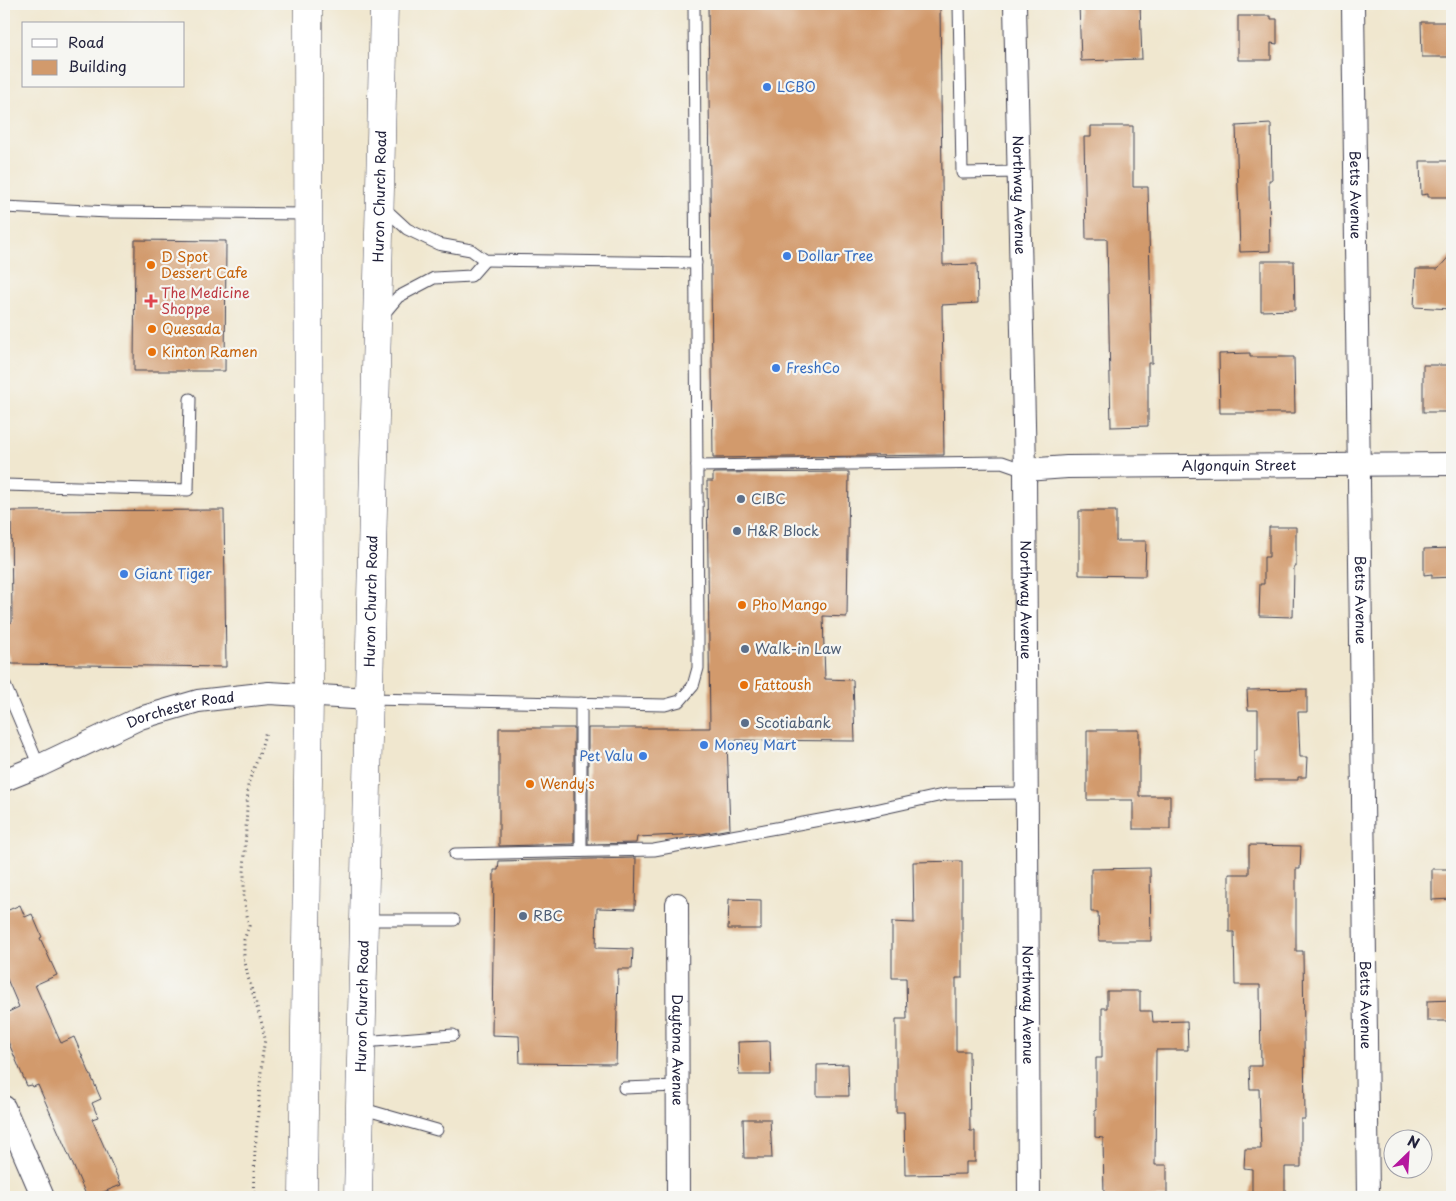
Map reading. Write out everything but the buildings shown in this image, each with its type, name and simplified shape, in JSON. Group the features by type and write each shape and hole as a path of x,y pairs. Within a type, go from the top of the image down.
{"highway":[{"path":"303,1197 309,695 308,4"},
{"name":"Huron Church Road","path":"358,1197 384,4"}],"street":[{"name":"Northway Avenue","path":"1015,4 1025,470 1029,1197"},
{"name":"Betts Avenue","path":"1353,4 1368,1197"},
{"name":"Algonquin Street","path":"1025,470 1068,467 1452,464"},
{"name":"Dorchester Road","path":"4,780 39,766 140,718 198,701 269,693 370,699"},
{"name":"Daytona Avenue","path":"677,904 678,1197"},
{"path":"4,1107 43,1197"}],"lane":[{"path":"370,699 665,705 680,701 693,686 698,668 694,4"},
{"path":"959,4 962,173 1019,172"},
{"path":"380,204 407,229 438,244 471,250 485,260 696,263"},
{"path":"4,207 109,212 308,214"},
{"path":"377,322 398,297 434,278 471,276 485,260"},
{"path":"4,485 188,490 190,399"},
{"path":"697,466 1002,462 1025,470"},
{"path":"4,683 39,766"},
{"path":"581,703 581,851"},
{"path":"455,854 654,850 875,810 947,794 1027,793"},
{"path":"364,920 454,920"},
{"path":"362,1042 453,1035"},
{"path":"624,1088 677,1086"},
{"path":"360,1108 437,1130"}],"path":[{"path":"253,1197 265,1039 244,957 244,940 248,926 244,900 244,873 248,784 260,755 266,731"}],"place":[{"name":"LCBO","path":"767,87"},
{"name":"Dollar Tree","path":"787,256"},
{"name":"D Spot Dessert Cafe","path":"151,265"},
{"name":"The Medicine Shoppe","path":"151,301"},
{"name":"Quesada","path":"152,329"},
{"name":"Kinton Ramen","path":"152,352"},
{"name":"FreshCo","path":"776,368"},
{"name":"CIBC","path":"741,499"},
{"name":"H&R Block","path":"737,531"},
{"name":"Giant Tiger","path":"124,574"},
{"name":"Pho Mango","path":"742,605"},
{"name":"Walk-in Law","path":"745,649"},
{"name":"Fattoush","path":"744,685"},
{"name":"Scotiabank","path":"745,723"},
{"name":"Money Mart","path":"704,745"},
{"name":"Pet Valu","path":"643,756"},
{"name":"Wendy's","path":"530,784"},
{"name":"RBC","path":"523,916"}]}
